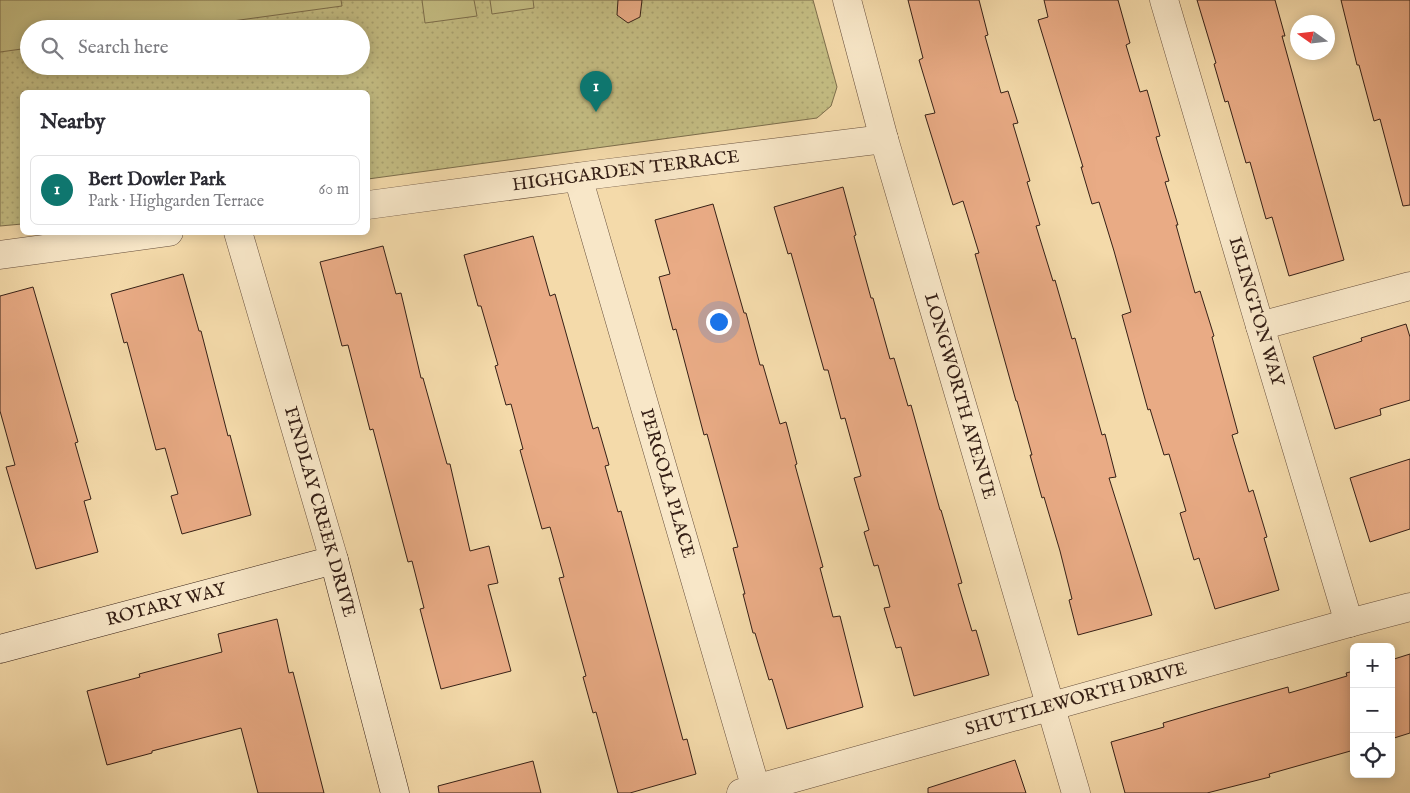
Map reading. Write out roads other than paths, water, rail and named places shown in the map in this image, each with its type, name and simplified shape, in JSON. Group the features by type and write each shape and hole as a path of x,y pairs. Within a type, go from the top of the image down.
{"street":[{"name":"LONGWORTH AVENUE","path":"847,0 884,138 1076,793"},
{"name":"ISLINGTON WAY","path":"1164,0 1349,623"},
{"name":"HIGHGARDEN TERRACE","path":"370,205 884,138"},
{"name":"PERGOLA PLACE","path":"578,177 749,791"},
{"path":"0,255 147,235"},
{"name":"FINDLAY CREEK DRIVE","path":"239,235 334,560 395,793"},
{"path":"1260,326 1410,286"},
{"name":"ROTARY WAY","path":"0,648 334,560"},
{"name":"SHUTTLEWORTH DRIVE","path":"749,791 1410,607"}],"place":[{"name":"Bert Dowler Park","path":"596,112"}]}
